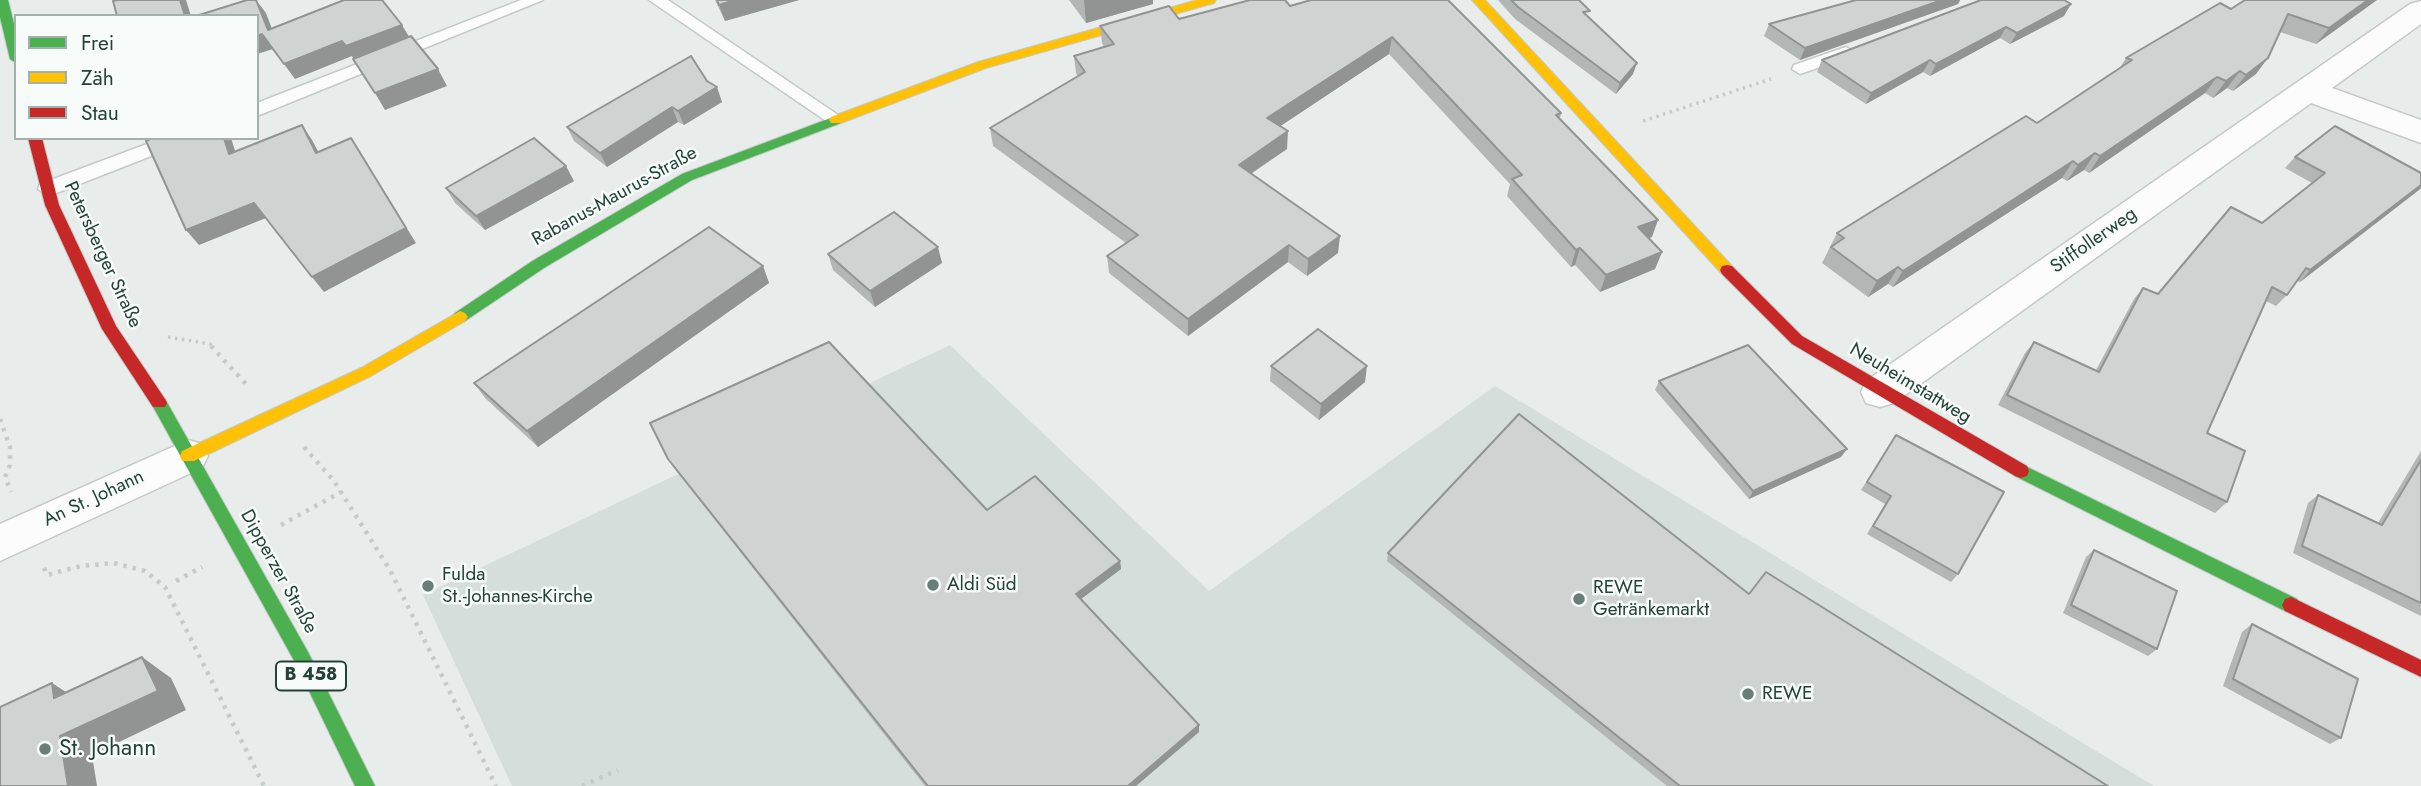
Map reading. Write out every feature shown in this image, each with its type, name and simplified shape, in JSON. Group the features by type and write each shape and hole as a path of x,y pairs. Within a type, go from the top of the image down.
{"main road":[{"path":"2,0 14,51"},
{"name":"Rabanus-Maurus-Straße","path":"188,456 366,372 489,300 539,264 687,177 982,65 1210,0"},
{"name":"Neuheimstattweg","path":"1478,0 1738,281 1797,340 1991,456 2421,669"},
{"name":"Petersberger Straße","path":"35,140 47,188 110,329 143,376 188,456"},
{"name":"Dipperzer Straße","path":"188,456 302,658 365,786"}],"street":[{"name":"Stiffollerweg","path":"1880,392 2421,10"},
{"path":"2307,90 2421,132"},
{"name":"An St. Johann","path":"0,543 188,456"}],"lane":[{"path":"259,109 535,0"},
{"path":"657,0 835,119"},
{"path":"1800,69 1862,47"},
{"path":"47,188 176,140"}],"path":[{"path":"1602,134 1800,69"},
{"path":"0,419 10,447 10,466 5,477"},
{"path":"276,528 341,492"},
{"path":"357,517 390,570 496,786"},
{"path":"47,575 81,566 114,563 145,571 165,587 264,786"},
{"path":"582,786 618,770"}],"shaded area":[{"path":"950,345 1209,591 1495,386 2154,786 512,786 423,595"}],"building":[{"path":"180,0 184,14 116,14 113,1"},
{"path":"247,0 256,0 268,30 344,0 382,0 402,25 346,46 342,41 284,64 262,34 259,35 259,14 202,14"},
{"path":"717,0 735,0 719,5"},
{"path":"1250,0 1285,0 1290,6 1311,0 1448,0 1561,113 1556,115 1658,220 1638,227 1662,252 1606,275 1580,248 1576,250 1512,179 1522,175 1392,37 1267,118 1288,131 1239,165 1340,236 1308,259 1289,245 1188,319 1107,256 1138,235 990,128 1085,72 1074,56 1114,44 1100,26 1169,6 1179,19"},
{"path":"1511,0 1579,0 1590,11 1583,12 1637,63 1620,83"},
{"path":"1856,0 1942,0 1805,48 1769,24"},
{"path":"1981,0 2064,0 2071,4 2017,33 2006,27 1936,64 1930,60 1871,93 1822,60"},
{"path":"2245,0 2368,0 2329,28 2288,14 2268,58 2246,75 2240,71 2226,81 2217,77 2100,156 2095,153 2078,165 2073,161 1903,271 1898,267 1877,281 1831,247 1844,238 1837,233 2026,116 2037,123 2132,60 2126,58 2220,3 2231,9"},
{"path":"411,36 438,69 375,93 353,59"},
{"path":"691,56 707,81 717,87 678,111 672,107 600,153 567,127"},
{"path":"302,125 316,153 351,138 406,228 312,277 254,203 186,230 146,141 225,140 229,154"},
{"path":"2335,126 2421,173 2421,185 2310,270 2306,268 2287,295 2272,287 2207,433 2245,451 2227,502 2007,395 2034,342 2099,372 2143,288 2158,294 2231,207 2262,223 2325,173 2295,157"},
{"path":"534,138 566,166 476,216 446,188"},
{"path":"894,212 938,247 870,291 828,254"},
{"path":"709,227 763,266 527,431 474,383"},
{"path":"1318,329 1367,366 1321,404 1271,366"},
{"name":"Aldi Süd","path":"829,342 987,510 1035,476 1120,561 1076,594 1199,725 1128,786 928,786 668,459 650,423"},
{"path":"1748,345 1847,449 1753,491 1659,381"},
{"name":"REWE","path":"1519,414 1749,594 1766,572 2108,786 1680,786 1388,553"},
{"path":"1896,435 2004,492 1958,574 1873,526 1891,496 1867,482"},
{"path":"2421,460 2421,603 2302,546 2318,495 2382,525"},
{"path":"2094,550 2177,591 2157,649 2071,605"},
{"path":"2252,624 2358,679 2341,738 2233,679"},
{"path":"142,657 158,691 60,736 68,786 0,786 0,707 52,683 54,698"}],"traffic: fast":[{"path":"2,0 14,51"},
{"path":"460,317 539,264 687,177 836,120"},
{"path":"159,403 302,658 365,786"},
{"path":"2021,471 2291,605"}],"traffic: slow":[{"path":"836,120 982,65 1210,0"},
{"path":"1478,0 1727,270"},
{"path":"188,456 366,372 460,317"}],"traffic: jam":[{"path":"36,140 52,205 110,329 159,403"},
{"path":"1727,270 1797,340 2021,471"},
{"path":"2291,605 2421,669"}],"place":[{"name":"Aldi Süd","path":"933,585"},
{"name":"Fulda St.-Johannes-Kirche","path":"428,586"},
{"name":"REWE Getränkemarkt","path":"1579,599"},
{"name":"REWE","path":"1748,694"},
{"name":"St. Johann","path":"45,749"}]}
